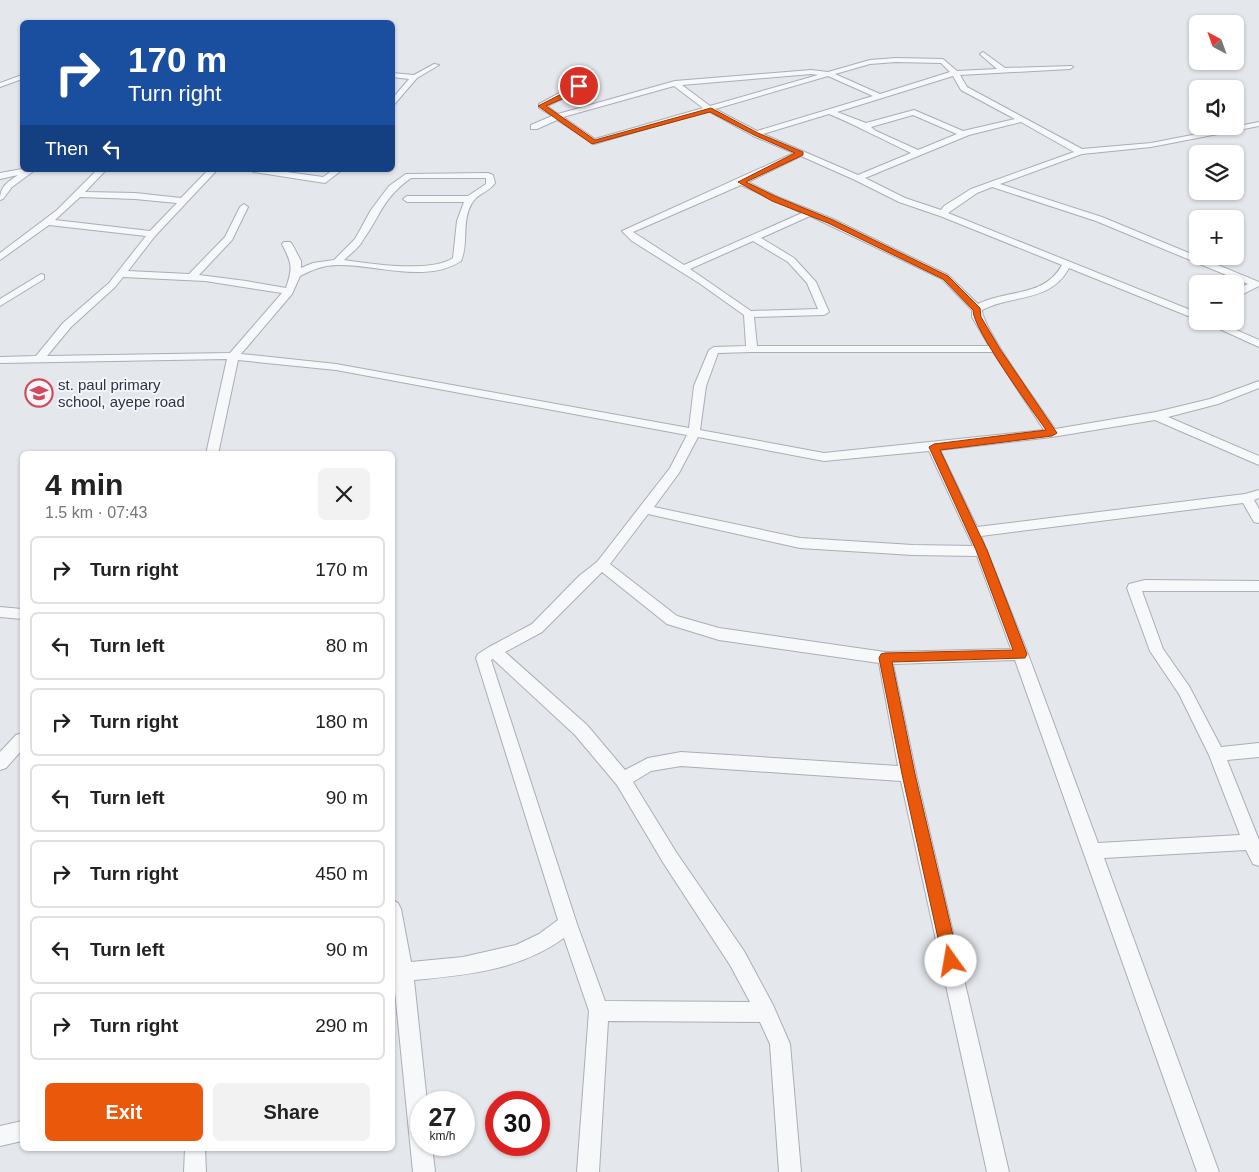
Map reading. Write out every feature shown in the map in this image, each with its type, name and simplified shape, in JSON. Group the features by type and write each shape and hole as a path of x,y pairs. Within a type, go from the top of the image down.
{"street":[{"path":"983,54 1002,70"},
{"path":"587,80 570,92 542,106 594,142 711,110 870,62 896,60 944,61 955,73 964,88 1081,152"},
{"path":"395,100 415,77 436,66"},
{"path":"756,134 955,73 1070,68"},
{"path":"534,127 558,116 674,83 811,72 828,74 879,96"},
{"path":"395,75 415,77"},
{"path":"0,85 20,78"},
{"path":"674,83 711,110 756,134 858,178 902,200 943,214 1189,312"},
{"path":"829,112 865,126 873,133 918,153"},
{"path":"865,126 914,112 963,134"},
{"path":"858,178 963,134 1020,120"},
{"path":"1244,126 1259,124"},
{"path":"943,214 947,208 974,191 1081,152 1151,145 1198,135"},
{"path":"754,238 790,260 811,282 824,312 749,314 635,239 627,231 741,182 801,153"},
{"path":"0,176 21,172"},
{"path":"0,197 9,185 28,172"},
{"path":"0,257 48,222 100,172"},
{"path":"39,359 67,325 112,285 152,234 211,172"},
{"path":"268,172 325,180 335,172"},
{"path":"337,262 358,240 375,210 392,188 409,176 489,176 491,179 488,188 470,199 407,199"},
{"path":"741,182 945,277 977,309 977,317 996,349 1052,433"},
{"path":"991,184 1099,219 1234,275"},
{"path":"79,194 135,196 185,201"},
{"path":"296,274 321,263 337,262 367,266 438,268 450,265 458,259 462,217 470,199"},
{"path":"193,276 230,238 244,207"},
{"path":"683,269 810,213"},
{"path":"48,222 152,234"},
{"path":"213,451 233,356 289,292 296,274 296,260 287,244"},
{"path":"977,309 985,304 1026,295 1055,282 1067,264"},
{"path":"120,274 193,276 289,292"},
{"path":"0,303 41,277"},
{"path":"1244,279 1256,284 1244,290"},
{"path":"749,314 752,349"},
{"path":"1227,330 1259,344"},
{"path":"588,1172 599,1012 568,924 483,658 537,628 584,580 602,565 675,470 694,433 700,386 714,350 996,349"},
{"path":"0,360 233,356 336,367 824,457 934,447 1052,433 1156,416 1214,402 1258,384"},
{"path":"1156,416 1259,460"},
{"path":"934,447 982,550 1093,851 1208,1172"},
{"path":"974,532 1246,498 1259,494"},
{"path":"1246,498 1259,519"},
{"path":"645,509 800,543 913,550 982,550"},
{"path":"602,565 672,620 718,634 885,658 1021,654"},
{"path":"1259,586 1145,585 1134,588 1157,651 1184,690 1217,754 1259,858"},
{"path":"0,612 20,614"},
{"path":"494,651 581,730 623,780 670,858 737,958 766,1012 780,1044 790,1172"},
{"path":"885,658 908,774 998,1172"},
{"path":"0,763 20,742"},
{"path":"1217,754 1259,750"},
{"path":"623,780 648,764 681,759 908,774"},
{"path":"1093,851 1251,842"},
{"path":"404,972 463,966 518,954 546,940 568,924"},
{"path":"395,926 404,972 424,1172"},
{"path":"599,1012 766,1012"},
{"path":"0,1136 20,1131"},
{"path":"195,1151 195,1172"}],"place":[{"name":"st. paul primary school, ayepe road","path":"39,393"}],"route":[{"path":"579,86 542,106 594,142 711,110 756,134 801,153 741,182 775,199 830,221 945,277 977,309 977,317 996,349 1052,433 934,447 982,550 1021,654 885,658 908,774 951,961"}]}
